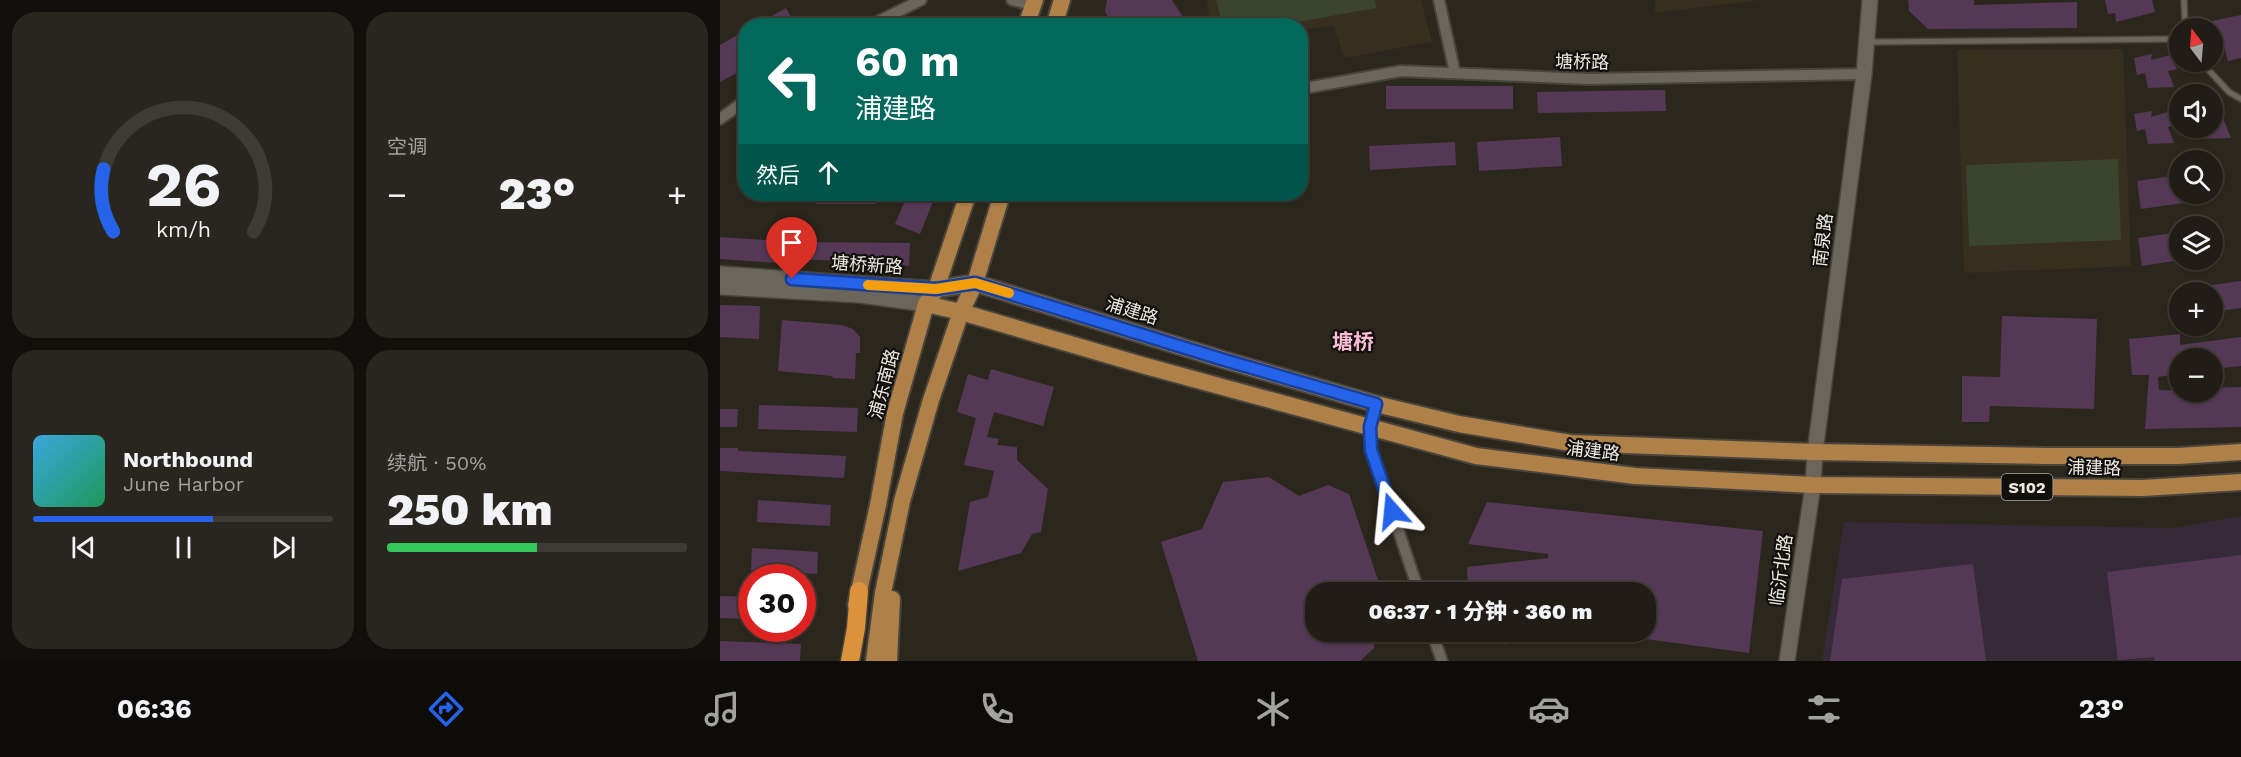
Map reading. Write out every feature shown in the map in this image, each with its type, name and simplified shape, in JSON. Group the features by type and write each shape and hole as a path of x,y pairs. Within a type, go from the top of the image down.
{"highway":[{"path":"850,661 860,591"}],"main road":[{"path":"1056,18 1062,0"},
{"path":"1029,18 1034,2"},
{"name":"浦东南路","path":"843,661 860,591 895,413 926,304 936,289 966,201"},
{"path":"874,661 883,593 902,501 931,400 961,312 975,283 1000,201"},
{"name":"浦建路","path":"975,283 1376,404 1459,424 1571,443 1815,452 2178,456 2241,452"},
{"name":"塘桥新路","path":"936,289 975,283"},
{"name":"塘桥新路","path":"926,304 961,312"},
{"name":"浦建路","path":"961,312 1142,365 1476,456 1635,476 1813,485 2143,488 2241,482"},
{"path":"889,661 892,550"},
{"name":"浦东南路","path":"856,661 861,629 860,591"}],"street":[{"path":"885,18 921,0"},
{"path":"1012,0 1034,2"},
{"path":"1438,0 1455,73"},
{"name":"南泉路","path":"1813,485 1815,452 1864,74 1870,0"},
{"name":"塘桥路","path":"1308,87 1390,72 1589,79 1864,74"},
{"path":"720,119 738,106"},
{"name":"塘桥新路","path":"720,274 936,289"},
{"name":"塘桥新路","path":"720,287 860,295 926,304"},
{"path":"1376,404 1370,427 1371,450 1416,582"},
{"name":"临沂北路","path":"1787,661 1813,485"},
{"path":"1435,642 1442,661"}],"lane":[{"path":"2184,0 2185,18"},
{"path":"1867,42 2169,39"},
{"path":"2210,72 2229,92 2241,99"}],"shaded area":[{"path":"1207,0 1421,0 1432,42 1344,58 1334,26 1308,29 1308,18 1209,18"},
{"path":"1655,0 1760,0 1655,13"},
{"path":"2123,49 2131,266 1964,273 1957,50"},
{"path":"2241,516 2241,661 1822,661 1844,522 2173,528"}],"green space":[{"path":"1216,0 1375,0 1376,8 1308,20 1308,18 1221,18"},
{"path":"2118,159 2121,240 1969,246 1966,165"}],"building":[{"path":"1107,0 1172,0 1183,17 1109,18 1105,12"},
{"path":"1908,0 1974,0 1974,5 2077,2 2077,28 1928,29 1909,11"},
{"path":"2105,0 2152,0 2155,12 2116,22 2115,13 2108,14"},
{"path":"786,8 792,18 768,18"},
{"path":"2241,15 2241,58 2228,61 2223,41 2223,19"},
{"path":"738,35 738,72 720,82 720,45"},
{"path":"2152,54 2151,60 2169,56 2168,71 2173,84 2169,84 2169,87 2148,88 2145,73 2137,75 2134,58"},
{"path":"1386,86 1513,86 1513,109 1386,109"},
{"path":"1665,90 1666,111 1538,113 1537,92"},
{"path":"2152,111 2151,117 2169,112 2169,138 2172,138 2174,143 2148,144 2145,129 2137,131 2134,114"},
{"path":"2223,118 2231,138 2195,139 2223,138"},
{"path":"1560,137 1562,166 1479,171 1477,142"},
{"path":"1455,142 1456,165 1370,170 1369,146"},
{"path":"2169,177 2169,204 2176,204 2141,209 2137,181"},
{"path":"816,201 876,201 876,204 816,204"},
{"path":"905,201 933,201 920,234 895,224"},
{"path":"2169,234 2169,262 2142,266 2138,238"},
{"path":"720,237 794,242 910,243 909,266 865,258 865,262 793,259 793,264 720,259"},
{"path":"2241,281 2241,308 2223,310 2223,283"},
{"path":"720,305 760,306 759,339 720,337"},
{"path":"2002,316 2097,319 2094,409 1990,406 1989,422 1962,422 1962,376 2000,377"},
{"path":"782,320 842,325 853,329 860,337 860,353 856,353 855,379 778,371"},
{"path":"2180,336 2180,345 2241,337 2241,366 2223,368 2223,348 2169,348 2169,375 2158,377 2159,390 2169,390 2169,402 2223,402 2223,388 2241,387 2241,427 2145,429 2149,375 2132,375 2129,339"},
{"path":"991,369 1054,387 1043,426 994,412 987,437 999,439 997,445 1017,447 1017,460 1048,489 1041,532 1032,534 1021,553 958,571 970,502 988,497 994,471 964,465 976,418 957,412 968,374 988,380"},
{"path":"759,405 858,408 857,432 758,429"},
{"path":"720,409 738,409 737,427 720,427"},
{"path":"720,448 738,448 738,451 846,456 844,478 720,471"},
{"path":"1269,477 1299,496 1328,485 1349,494 1379,582 1305,582 1305,642 1374,642 1374,648 1360,661 1198,661 1161,542 1202,529 1223,482"},
{"path":"758,500 831,505 830,526 757,522"},
{"path":"1487,502 1763,531 1749,653 1656,640 1656,582 1468,582 1467,567 1548,558 1548,554 1468,544"},
{"path":"752,548 818,552 817,574 816,564 751,564"},
{"path":"2241,555 2241,661 2155,661 2154,657 2118,660 2107,572"},
{"path":"1973,564 1986,661 1830,661 1842,579"},
{"path":"720,596 738,597 738,619 720,618"},
{"path":"720,641 801,644 800,661 720,661"}],"slow traffic":[{"path":"868,285 936,289 975,283 1009,293"}],"district":[{"name":"塘桥","path":"1353,342"}],"route":[{"path":"792,279 936,289 975,283 1376,404 1370,427 1371,450 1392,511"}]}
